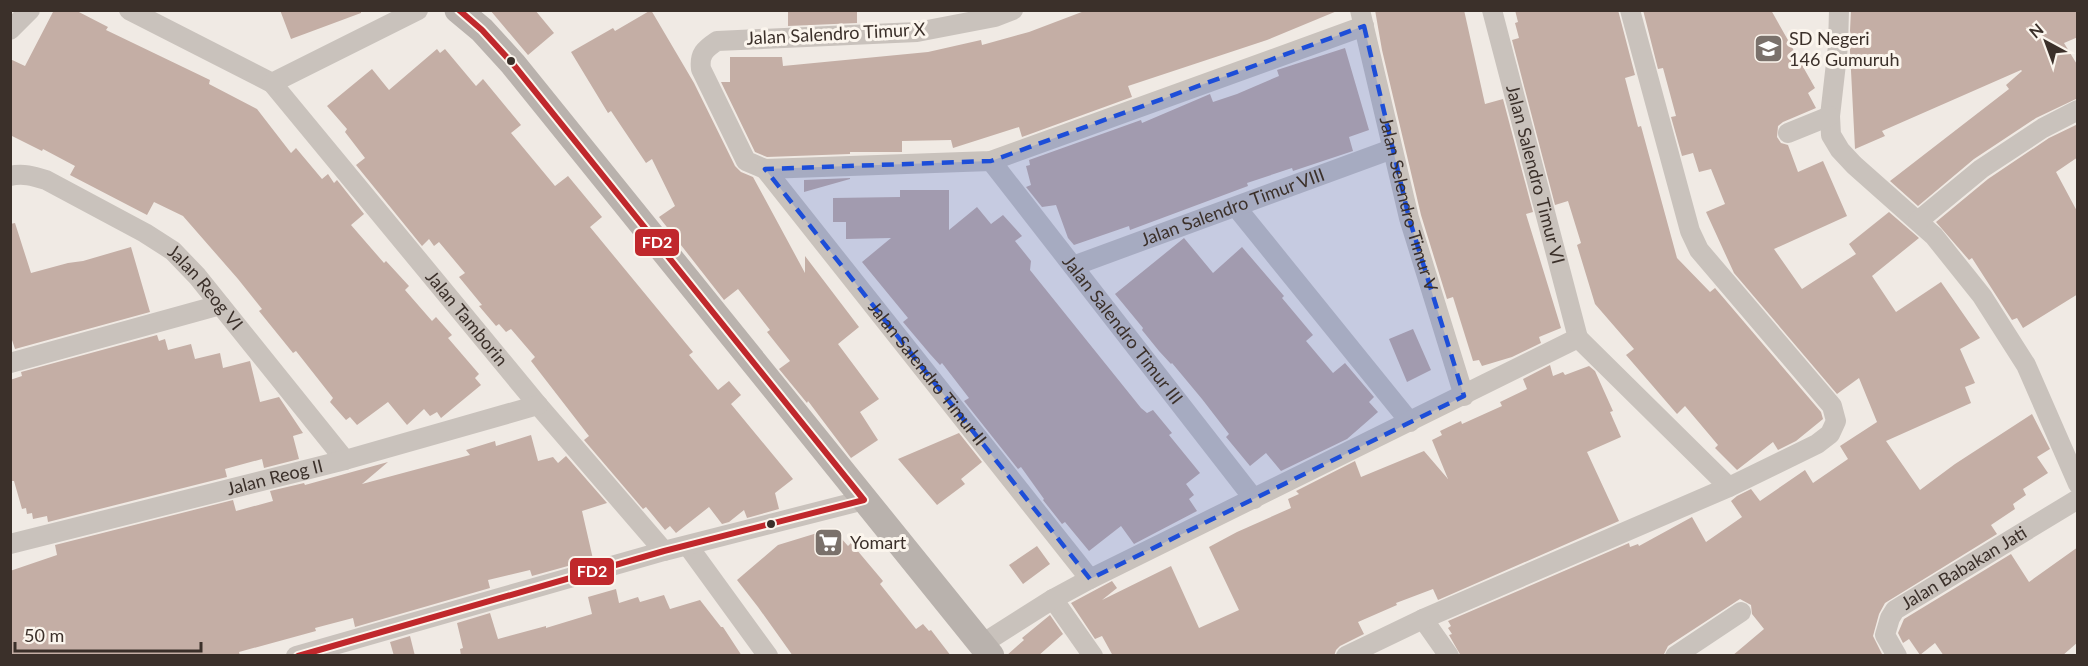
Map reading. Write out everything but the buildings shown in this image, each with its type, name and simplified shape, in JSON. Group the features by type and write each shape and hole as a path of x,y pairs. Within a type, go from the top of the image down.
{"street":[{"path":"10,30 30,10"},
{"path":"129,10 272,83 418,10"},
{"path":"458,10 482,30 513,64 986,650 1053,599 1090,579 1578,338 1729,487"},
{"name":"Jalan Salendro Timur X","path":"700,58 717,41 917,32 995,17 1013,10"},
{"name":"Jalan Salendro Timur VI","path":"1492,10 1578,338"},
{"path":"1346,656 1423,619 1729,487 1817,444 1830,434 1836,421 1832,406 1699,250 1690,231 1630,10"},
{"path":"1839,10 1838,46 1830,116 1832,135 1840,150 1854,165 1934,236 1982,296 2026,365 2078,484"},
{"path":"765,169 991,161 1362,18"},
{"name":"Jalan Selendro Timur V","path":"1362,18 1409,218 1464,396"},
{"name":"Jalan Salendro Timur II","path":"700,58 703,76 746,161 765,169 1090,579"},
{"name":"Jalan Tamborin","path":"272,83 538,405 664,551"},
{"path":"1918,222 1981,169 2043,128 2078,110"},
{"path":"1788,133 1830,116"},
{"name":"Jalan Salendro Timur VIII","path":"1073,266 1392,149"},
{"name":"Jalan Salendro Timur III","path":"991,161 1254,499"},
{"name":"Jalan Reog VI","path":"13,173 46,180 145,233 173,251 197,276 345,460"},
{"path":"1236,207 1410,422"},
{"path":"10,363 220,305"},
{"name":"Jalan Reog II","path":"10,544 345,460 538,405"},
{"name":"Jalan Babakan Jati","path":"1897,656 1885,635 1895,609 2078,499"},
{"path":"296,656 664,551 864,500"},
{"path":"688,546 768,656"},
{"path":"1053,599 1093,656"},
{"path":"1675,656 1741,612"},
{"path":"1423,619 1449,656"}],"highlighted area":[{"path":"1364,26 1409,218 1464,396 1090,579 765,169 991,161"}],"transit line":[{"name":"FD2","path":"298,656 664,551 864,500 513,64 482,30 459,10"}],"place":[{"name":"SD Negeri 146 Gumuruh","path":"1768,49"},
{"name":"Yomart","path":"829,543"}]}
